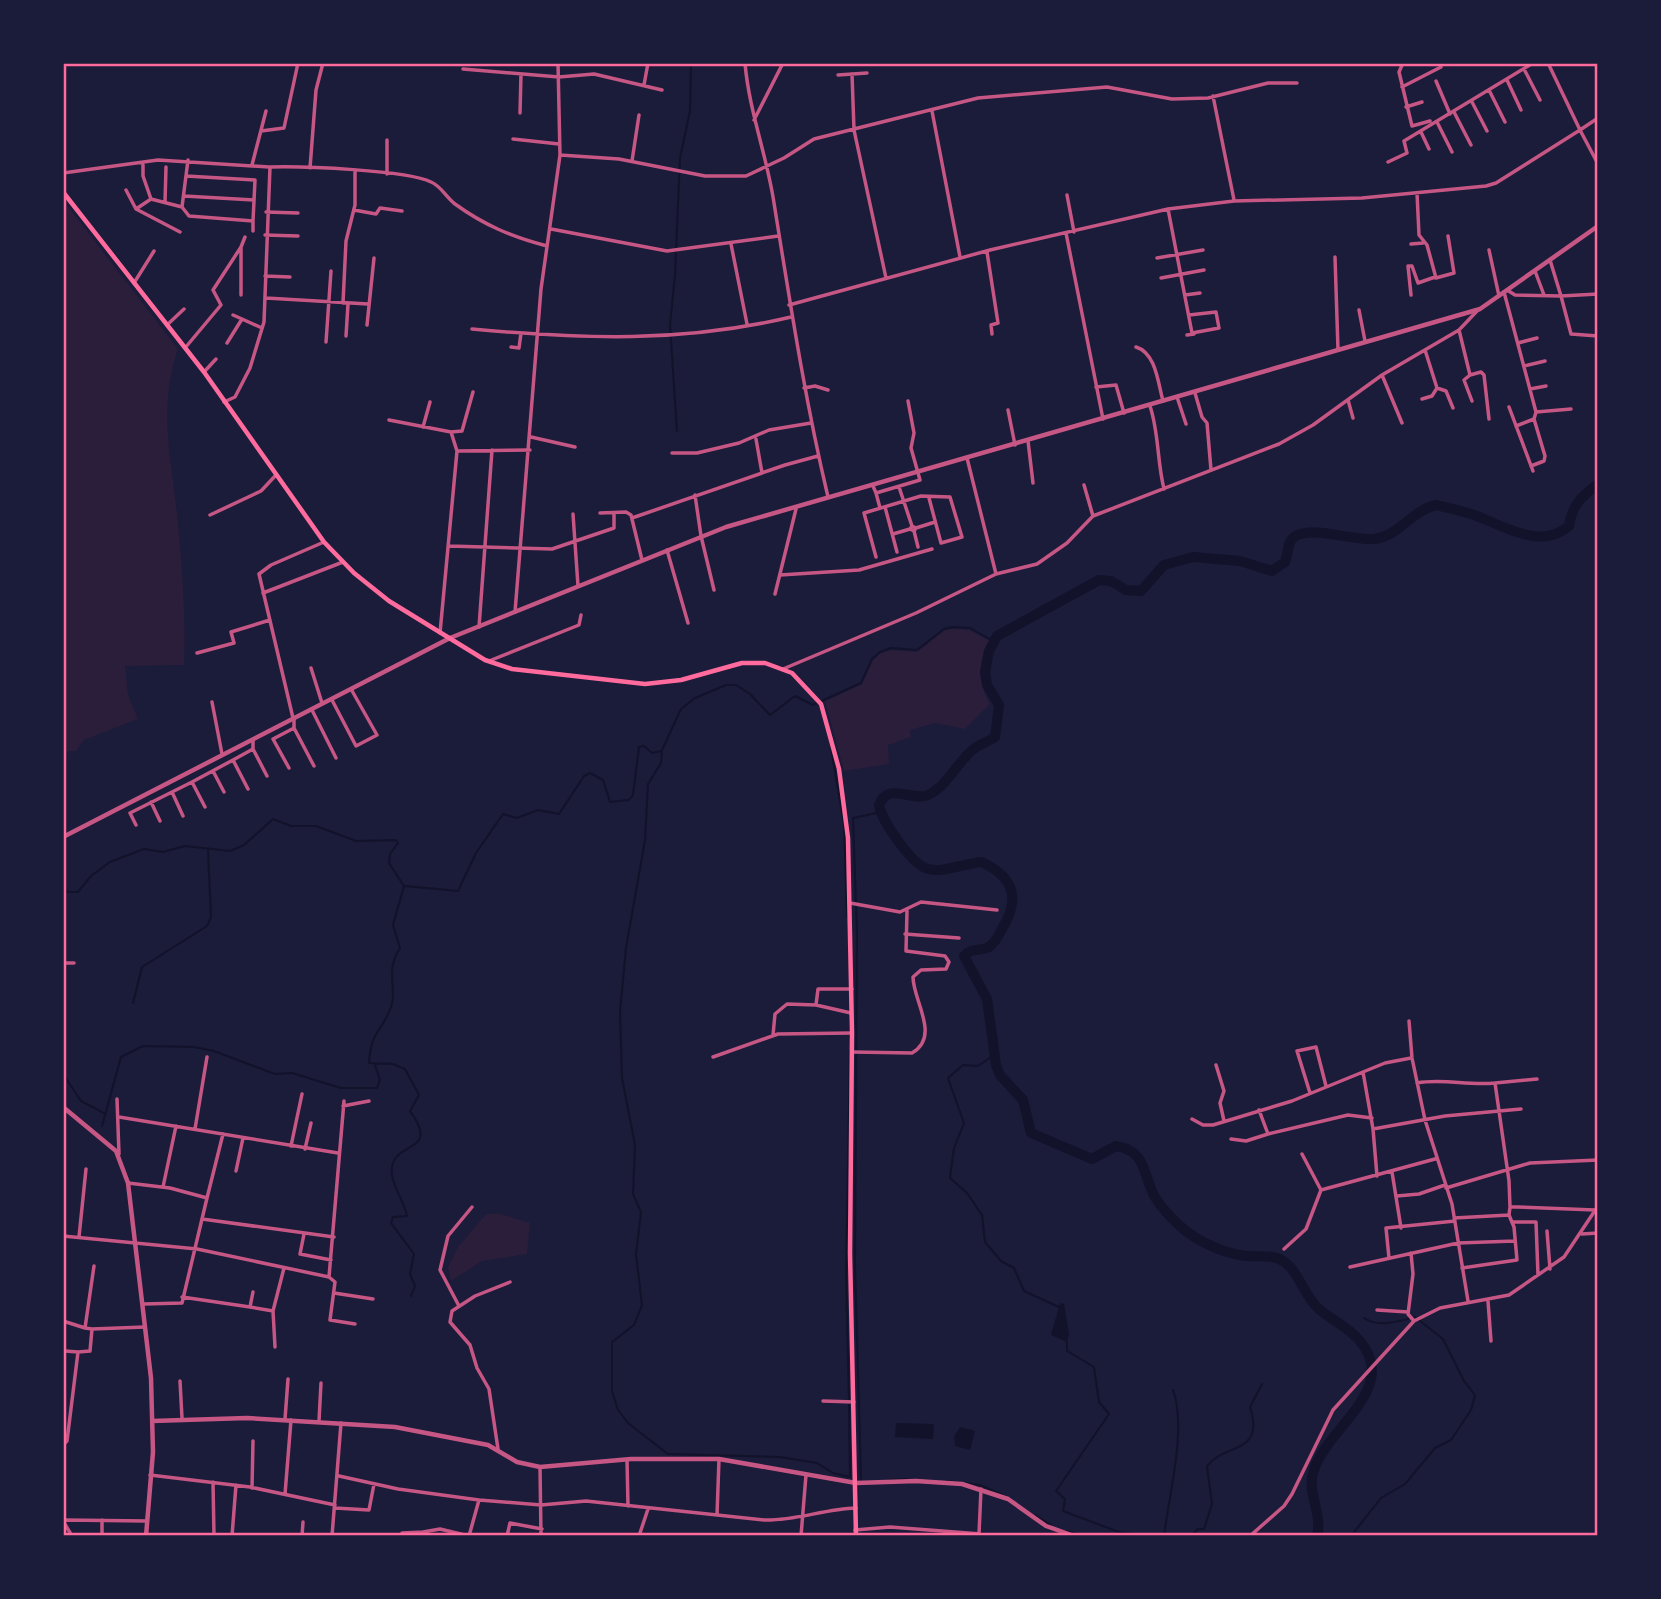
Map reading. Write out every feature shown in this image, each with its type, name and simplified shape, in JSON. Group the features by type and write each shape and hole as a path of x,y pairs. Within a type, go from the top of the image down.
{"main road":[{"path":"63,192 204,372 324,542 389,601 489,661 532,673 645,684 681,680 754,662 783,669 802,682 819,702 828,722 843,793 849,838 852,903 850,1033 856,1052 850,1253 855,1533"}],"street":[{"path":"261,131 284,128 298,63"},
{"path":"310,169 316,90 323,63"},
{"path":"515,612 523,549 537,334 560,155 558,63"},
{"path":"644,85 648,63"},
{"path":"745,63 754,121 767,166 804,388 828,499"},
{"path":"754,121 783,63"},
{"path":"1403,63 1399,72 1412,125 1430,121"},
{"path":"1388,162 1407,153 1404,141 1534,63"},
{"path":"1548,63 1598,164"},
{"path":"1402,87 1441,67"},
{"path":"1524,68 1540,100"},
{"path":"463,69 559,77 594,74 662,90"},
{"path":"838,75 867,73"},
{"path":"520,113 521,74"},
{"path":"852,74 854,130 886,278"},
{"path":"1507,80 1521,110"},
{"path":"1436,81 1471,145"},
{"path":"560,155 632,161 705,176 746,176 814,139 978,98 1107,87 1172,99 1213,96 1268,83 1297,83"},
{"path":"1489,90 1505,122"},
{"path":"1213,96 1234,201"},
{"path":"1406,107 1422,102"},
{"path":"1472,102 1487,131"},
{"path":"252,166 266,111"},
{"path":"932,111 960,258"},
{"path":"632,161 639,115"},
{"path":"789,305 986,251 1168,209 1234,201 1417,193 1496,183 1598,118"},
{"path":"1437,122 1452,152"},
{"path":"1421,132 1429,149"},
{"path":"513,139 560,144"},
{"path":"387,140 387,174"},
{"path":"181,207 188,160"},
{"path":"63,173 126,162 188,160 387,174 430,181 456,205 485,224 509,235 547,246"},
{"path":"143,165 143,176 151,199"},
{"path":"165,202 166,167"},
{"path":"224,402 235,397 250,368 262,328 270,167"},
{"path":"346,336 346,242 354,210 355,171"},
{"path":"186,176 253,179 253,231"},
{"path":"125,190 136,209 180,232"},
{"path":"1417,193 1419,235 1425,243 1434,277"},
{"path":"1067,195 1073,232"},
{"path":"184,196 254,200"},
{"path":"136,209 151,199 181,207 189,216 253,222"},
{"path":"354,210 376,214 380,208 402,211"},
{"path":"1168,209 1194,334"},
{"path":"266,212 298,214"},
{"path":"783,669 916,613 996,574 1037,564 1068,543 1093,516 1279,444 1382,375 1459,330 1480,309 1598,226"},
{"path":"551,229 667,251 778,236"},
{"path":"1066,233 1103,419"},
{"path":"265,235 298,236"},
{"path":"1410,285 1454,273 1448,236"},
{"path":"185,348 221,305 214,290 245,237"},
{"path":"1410,244 1425,243"},
{"path":"731,244 748,325"},
{"path":"241,247 242,295"},
{"path":"1157,258 1203,250"},
{"path":"1489,250 1518,343 1536,412 1534,419 1545,456 1544,461 1532,469 1509,407"},
{"path":"134,283 154,251"},
{"path":"986,251 998,324 991,325 992,334"},
{"path":"1335,257 1338,350"},
{"path":"367,325 374,258"},
{"path":"1549,259 1571,334 1598,336"},
{"path":"1411,295 1409,266 1412,266 1418,283"},
{"path":"1161,278 1204,270"},
{"path":"1535,270 1544,295"},
{"path":"326,342 331,271"},
{"path":"265,276 290,277"},
{"path":"1185,295 1200,293"},
{"path":"1503,293 1561,296 1598,294"},
{"path":"265,298 368,304"},
{"path":"167,325 184,309"},
{"path":"63,837 450,638 701,536 1480,309"},
{"path":"1359,310 1365,341"},
{"path":"1187,335 1218,330 1218,315 1213,312 1189,315"},
{"path":"233,315 262,328"},
{"path":"472,329 655,338 791,317"},
{"path":"227,343 242,320"},
{"path":"1459,330 1470,375"},
{"path":"511,347 519,348 521,333"},
{"path":"1518,343 1537,338"},
{"path":"1136,347 1147,353 1152,360 1163,401"},
{"path":"1425,349 1437,388 1449,395 1453,408"},
{"path":"204,372 216,359"},
{"path":"1524,366 1545,361"},
{"path":"1472,401 1464,380 1481,372 1484,375 1489,419"},
{"path":"1382,375 1402,423"},
{"path":"1097,387 1116,385 1124,413"},
{"path":"804,388 815,386 828,390"},
{"path":"1530,389 1546,386"},
{"path":"1422,399 1432,396 1437,388"},
{"path":"388,420 451,432 463,430 473,392"},
{"path":"1195,393 1202,417 1207,423 1211,470"},
{"path":"1177,397 1186,424"},
{"path":"1348,400 1353,418"},
{"path":"876,493 919,481 911,448 914,433 908,401"},
{"path":"424,427 430,402"},
{"path":"1150,406 1158,431 1157,461 1164,490"},
{"path":"1536,412 1571,409"},
{"path":"1007,410 1015,444"},
{"path":"1516,426 1534,419"},
{"path":"672,453 697,453 739,443 769,430 811,423"},
{"path":"440,633 457,451 451,432"},
{"path":"531,437 575,447"},
{"path":"756,439 760,474"},
{"path":"1028,441 1033,484"},
{"path":"479,627 492,450"},
{"path":"457,451 530,450"},
{"path":"632,518 818,456"},
{"path":"967,458 996,574"},
{"path":"210,515 261,491 276,475"},
{"path":"1084,485 1093,516"},
{"path":"873,486 893,534 897,552"},
{"path":"899,487 919,547"},
{"path":"695,495 701,536 714,590"},
{"path":"876,557 863,514 921,496 951,498 962,537 942,543 929,498"},
{"path":"775,594 796,509"},
{"path":"600,513 626,512 632,518 642,560"},
{"path":"449,546 552,549 616,527 614,513"},
{"path":"573,514 578,586"},
{"path":"893,534 935,522"},
{"path":"314,766 294,728 263,593 261,571 324,542"},
{"path":"780,575 859,570 932,549"},
{"path":"667,550 688,623"},
{"path":"263,593 344,562"},
{"path":"489,661 579,625 581,615"},
{"path":"197,653 234,643 231,632 270,620"},
{"path":"311,668 323,703"},
{"path":"332,700 356,746 363,743 377,735 351,690"},
{"path":"212,702 223,756"},
{"path":"312,710 336,758"},
{"path":"289,768 273,738 294,728"},
{"path":"253,739 253,749 267,776"},
{"path":"130,813 253,749"},
{"path":"233,760 248,789"},
{"path":"213,771 224,792"},
{"path":"192,782 205,807"},
{"path":"172,792 183,816"},
{"path":"151,802 160,821"},
{"path":"122,806 130,813 136,825"},
{"path":"852,903 907,911 921,902 997,910"},
{"path":"856,1052 912,1053 920,1045 926,1021 915,994 913,977 921,970 946,970 949,962 945,956 906,951 907,911"},
{"path":"905,934 959,938"},
{"path":"63,963 74,963"},
{"path":"816,1005 818,989 850,989"},
{"path":"773,1035 775,1014 787,1004 816,1005 851,1013"},
{"path":"1409,1021 1417,1083 1435,1159 1454,1219 1468,1301"},
{"path":"713,1057 773,1035 850,1033"},
{"path":"1310,1093 1297,1051 1316,1047 1326,1086"},
{"path":"195,1129 207,1057"},
{"path":"1192,1119 1206,1126 1310,1093 1385,1063 1412,1058"},
{"path":"1216,1065 1224,1091 1220,1103 1224,1121"},
{"path":"1363,1072 1374,1129 1377,1175"},
{"path":"1417,1083 1436,1079 1443,1083 1471,1085 1537,1079"},
{"path":"1462,1268 1517,1260 1513,1222 1509,1215 1507,1168 1495,1083"},
{"path":"291,1146 302,1094"},
{"path":"117,1099 119,1154 128,1183 147,1326 152,1421 146,1536"},
{"path":"329,1277 344,1103 369,1101"},
{"path":"63,1107 119,1154"},
{"path":"1259,1110 1268,1134"},
{"path":"1374,1129 1425,1120 1521,1110"},
{"path":"1231,1139 1246,1141 1348,1115 1372,1118"},
{"path":"119,1117 338,1153"},
{"path":"305,1149 311,1124"},
{"path":"163,1187 176,1126"},
{"path":"144,1304 180,1304 197,1249 223,1134"},
{"path":"236,1171 243,1138"},
{"path":"1284,1249 1306,1229 1321,1190 1302,1154"},
{"path":"1321,1190 1435,1159"},
{"path":"1397,1196 1419,1194 1530,1163 1598,1160"},
{"path":"79,1237 86,1169"},
{"path":"1392,1172 1401,1228"},
{"path":"128,1183 163,1187 207,1198"},
{"path":"459,1306 440,1270 448,1236 472,1208"},
{"path":"1377,1310 1413,1318 1468,1301 1488,1301 1509,1295 1564,1257 1597,1208 1510,1208"},
{"path":"1389,1258 1385,1231 1454,1219 1509,1215"},
{"path":"202,1219 334,1237"},
{"path":"1513,1222 1536,1222 1538,1275"},
{"path":"1547,1231 1550,1269"},
{"path":"1582,1234 1598,1233"},
{"path":"304,1234 300,1254 331,1260"},
{"path":"63,1236 197,1249 329,1277 335,1279 330,1320 355,1324"},
{"path":"1349,1267 1458,1243 1515,1241"},
{"path":"1250,1536 1288,1500 1333,1410 1413,1318 1411,1253"},
{"path":"85,1328 94,1266"},
{"path":"275,1347 273,1311 284,1268"},
{"path":"498,1449 489,1389 477,1368 470,1345 450,1322 452,1311 459,1306 510,1282"},
{"path":"250,1307 253,1292"},
{"path":"334,1293 373,1299"},
{"path":"182,1297 273,1311"},
{"path":"1488,1301 1492,1340"},
{"path":"63,1321 92,1329 147,1326"},
{"path":"65,1351 90,1351 92,1329"},
{"path":"63,1444 67,1441 78,1352"},
{"path":"285,1495 288,1379"},
{"path":"180,1381 182,1418"},
{"path":"319,1421 321,1383"},
{"path":"823,1401 854,1402"},
{"path":"152,1421 182,1418 288,1420 412,1429 498,1449 517,1462 540,1467 627,1459 719,1460 856,1483 916,1481 981,1488 1008,1499 1046,1527 1074,1536"},
{"path":"332,1536 339,1476 341,1423"},
{"path":"251,1488 253,1441"},
{"path":"627,1459 628,1506"},
{"path":"717,1515 719,1460"},
{"path":"540,1467 541,1536"},
{"path":"150,1475 236,1485 335,1506 369,1510 374,1484"},
{"path":"801,1536 806,1475"},
{"path":"339,1476 479,1500 541,1505 586,1501 774,1520 825,1509 856,1508"},
{"path":"213,1482 214,1536"},
{"path":"232,1536 236,1485"},
{"path":"979,1535 981,1488"},
{"path":"402,1532 423,1534 440,1529 469,1536 479,1500"},
{"path":"639,1536 648,1508"},
{"path":"72,1536 63,1520 147,1521"},
{"path":"102,1520 102,1536"},
{"path":"302,1536 303,1522"},
{"path":"508,1536 509,1523 542,1529"},
{"path":"855,1533 890,1527 1007,1536"}],"shaded area":[{"path":"63,200 178,349 172,371 167,412 182,571 184,665 125,666 128,695 138,719 84,740 76,751 67,751 63,776"},
{"path":"945,630 969,630 990,641 984,658 982,681 990,704 965,729 935,723 910,730 911,737 888,745 889,764 844,771 825,701 862,684 873,660 881,653 891,650 917,652"},
{"path":"486,1214 500,1214 530,1223 527,1254 482,1261 451,1281 448,1267 458,1247"},
{"path":"1060,1303 1064,1304 1069,1334 1067,1342 1051,1335"},
{"path":"896,1423 934,1424 933,1439 895,1437"},
{"path":"960,1427 975,1431 970,1450 955,1446 954,1436"}],"waterway":[{"path":"677,431 670,325 680,158 690,111 691,63"},
{"path":"1317,1536 1313,1473 1320,1456 1367,1392 1372,1375 1370,1358 1354,1335 1313,1303 1289,1265 1275,1257 1238,1255 1220,1250 1202,1242 1180,1226 1155,1197 1143,1166 1133,1153 1116,1146 1092,1159 1031,1133 1023,1100 1000,1075 996,1065 987,999 964,956 970,951 989,947 998,936 1011,908 1008,882 982,862 941,870 921,866 898,841 885,821 879,805 888,794 921,796 935,791 969,753 995,737 999,705 987,685 985,672 989,651 997,636 1099,580 1111,581 1126,590 1141,591 1164,565 1193,557 1240,561 1272,571 1285,562 1290,542 1301,534 1321,533 1374,539 1391,533 1420,512 1436,505 1474,515 1522,534 1546,536 1569,526 1579,502 1598,484"},
{"path":"849,1404 850,1477 833,1473 817,1463 780,1457 668,1454 628,1423 618,1410 612,1391 612,1342 634,1325 642,1305 636,1254 641,1212 633,1194 635,1145 622,1078 620,1012 626,948 645,840 648,784 661,763 662,750 681,709 695,698 726,685 736,685 750,694 770,715 795,696 813,705 861,683 872,659 880,652 891,648 917,650 944,629 970,628 993,641"},
{"path":"405,886 458,891 476,853 503,814 517,818 538,810 559,814 584,776 590,773 603,780 610,802 629,800 633,795 639,747 644,746 652,753 661,751"},
{"path":"831,748 844,824 847,916"},
{"path":"861,1480 855,1265 857,934 853,818 881,812"},
{"path":"63,888 68,892 78,892 91,876 110,862 144,849 163,852 185,846 230,851 244,845 273,819 291,826 316,826 356,841 396,840 398,843 390,854 389,863 404,886 393,925 400,948 393,965 393,1000 388,1015 374,1037 369,1063 393,1064 405,1069 419,1095 410,1111 421,1133 419,1139 397,1156 392,1169 394,1183 407,1216 393,1217 391,1223 414,1254 410,1274 415,1286 411,1296"},
{"path":"133,1003 142,967 207,926 211,917 208,850"},
{"path":"850,1019 850,1038"},
{"path":"102,1126 121,1057 143,1046 194,1047 214,1051 275,1074 292,1073 341,1088 377,1088 380,1080 375,1065"},
{"path":"849,1399 846,1276 850,1051"},
{"path":"994,1055 978,1066 963,1065 948,1078 964,1123 954,1148 950,1178 967,1193 982,1215 985,1242 1001,1261 1014,1268 1024,1291 1059,1307"},
{"path":"63,1074 81,1101 104,1113"},
{"path":"1351,1536 1381,1498 1405,1484 1435,1448 1451,1440 1471,1410 1475,1395 1464,1381 1443,1339 1415,1317 1382,1323 1364,1318"},
{"path":"1067,1342 1067,1351 1094,1367 1099,1402 1109,1414 1056,1491 1065,1499 1063,1511 1119,1532 1146,1536"},
{"path":"1191,1536 1198,1529 1204,1529 1212,1504 1207,1466 1248,1440 1253,1422 1250,1407 1262,1384"},
{"path":"1164,1536 1178,1442 1177,1406 1173,1390"},
{"path":"890,1480 908,1479"},
{"path":"946,1481 980,1485 1007,1497"},
{"path":"1035,1515 1051,1525"},
{"path":"1066,1531 1085,1536"}]}
